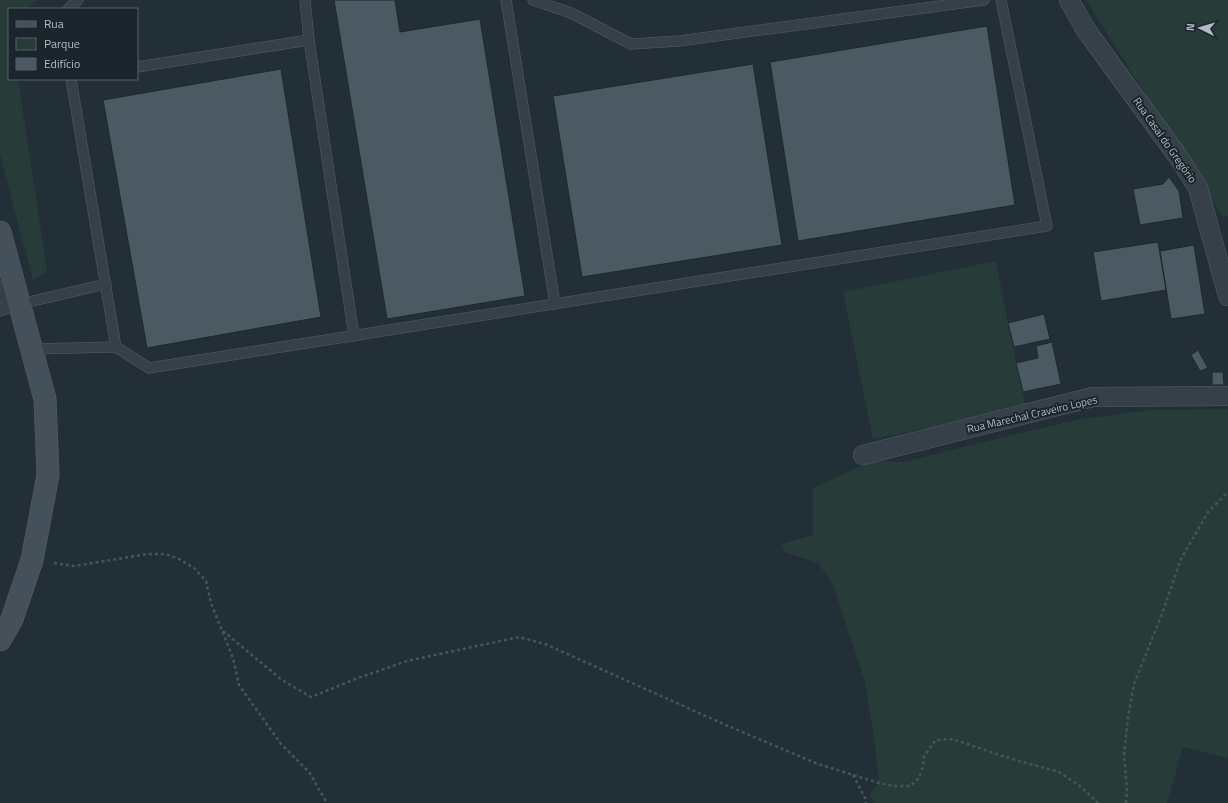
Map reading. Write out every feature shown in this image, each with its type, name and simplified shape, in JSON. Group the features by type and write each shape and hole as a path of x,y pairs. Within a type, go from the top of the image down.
{"street":[{"name":"Rua Casal do Gregório","path":"1069,0 1086,30 1179,158 1198,188 1228,296"},
{"path":"0,232 10,307"},
{"path":"0,291 32,348 45,399 48,475 32,560 12,619 0,640"},
{"name":"Rua Marechal Craveiro Lopes","path":"863,456 1093,397 1228,396"}],"lane":[{"path":"69,8 78,0"},
{"path":"305,0 309,40 354,336"},
{"path":"506,0 555,304"},
{"path":"533,0 571,13 631,44 679,41 984,0"},
{"path":"32,348 116,347 149,368 1047,226 1001,0"},
{"path":"138,67 309,40"},
{"path":"71,80 116,347"},
{"path":"10,307 106,284"}],"path":[{"path":"1126,803 1127,790 1124,755 1128,717 1134,684 1162,614 1181,559 1208,512 1228,492"},
{"path":"32,560 74,566 148,554 165,554 179,559 194,568 206,581 211,603 233,658 239,685 281,744 309,772 327,803"},
{"path":"223,631 282,680 311,697 358,678 407,661 519,636 545,644 728,726 812,761 879,783 896,786 910,786 919,778 923,766 924,756 936,740 953,739 1002,756 1059,772 1080,786 1098,803"},
{"path":"853,775 866,803"}],"green space":[{"path":"0,0 38,0 28,8 8,8 8,80 18,80 47,271 33,280 0,154"},
{"path":"1086,0 1228,0 1228,216 1223,217"},
{"path":"996,261 1026,407 873,439 843,292"},
{"path":"1228,409 1228,758 1183,747 1167,803 875,803 870,796 872,791 879,783 875,744 865,682 833,584 818,563 784,552 782,544 813,535 813,488 872,461 905,462 1081,419 1151,410"}],"building":[{"path":"334,0 395,0 400,32 480,19 525,296 387,319"},
{"path":"987,26 1015,205 798,241 770,62"},
{"path":"753,64 782,245 582,277 553,96"},
{"path":"281,69 321,317 147,348 103,100"},
{"path":"1169,177 1179,191 1183,218 1140,225 1133,189 1163,184"},
{"path":"1158,242 1166,290 1101,301 1093,252"},
{"path":"1194,245 1205,314 1171,319 1160,251"},
{"path":"1044,314 1050,339 1014,347 1008,323"},
{"path":"1052,342 1061,384 1023,392 1016,363 1038,358 1036,346"},
{"path":"1198,350 1208,368 1200,371 1191,355"},
{"path":"1212,372 1223,372 1224,385 1212,385"}]}
